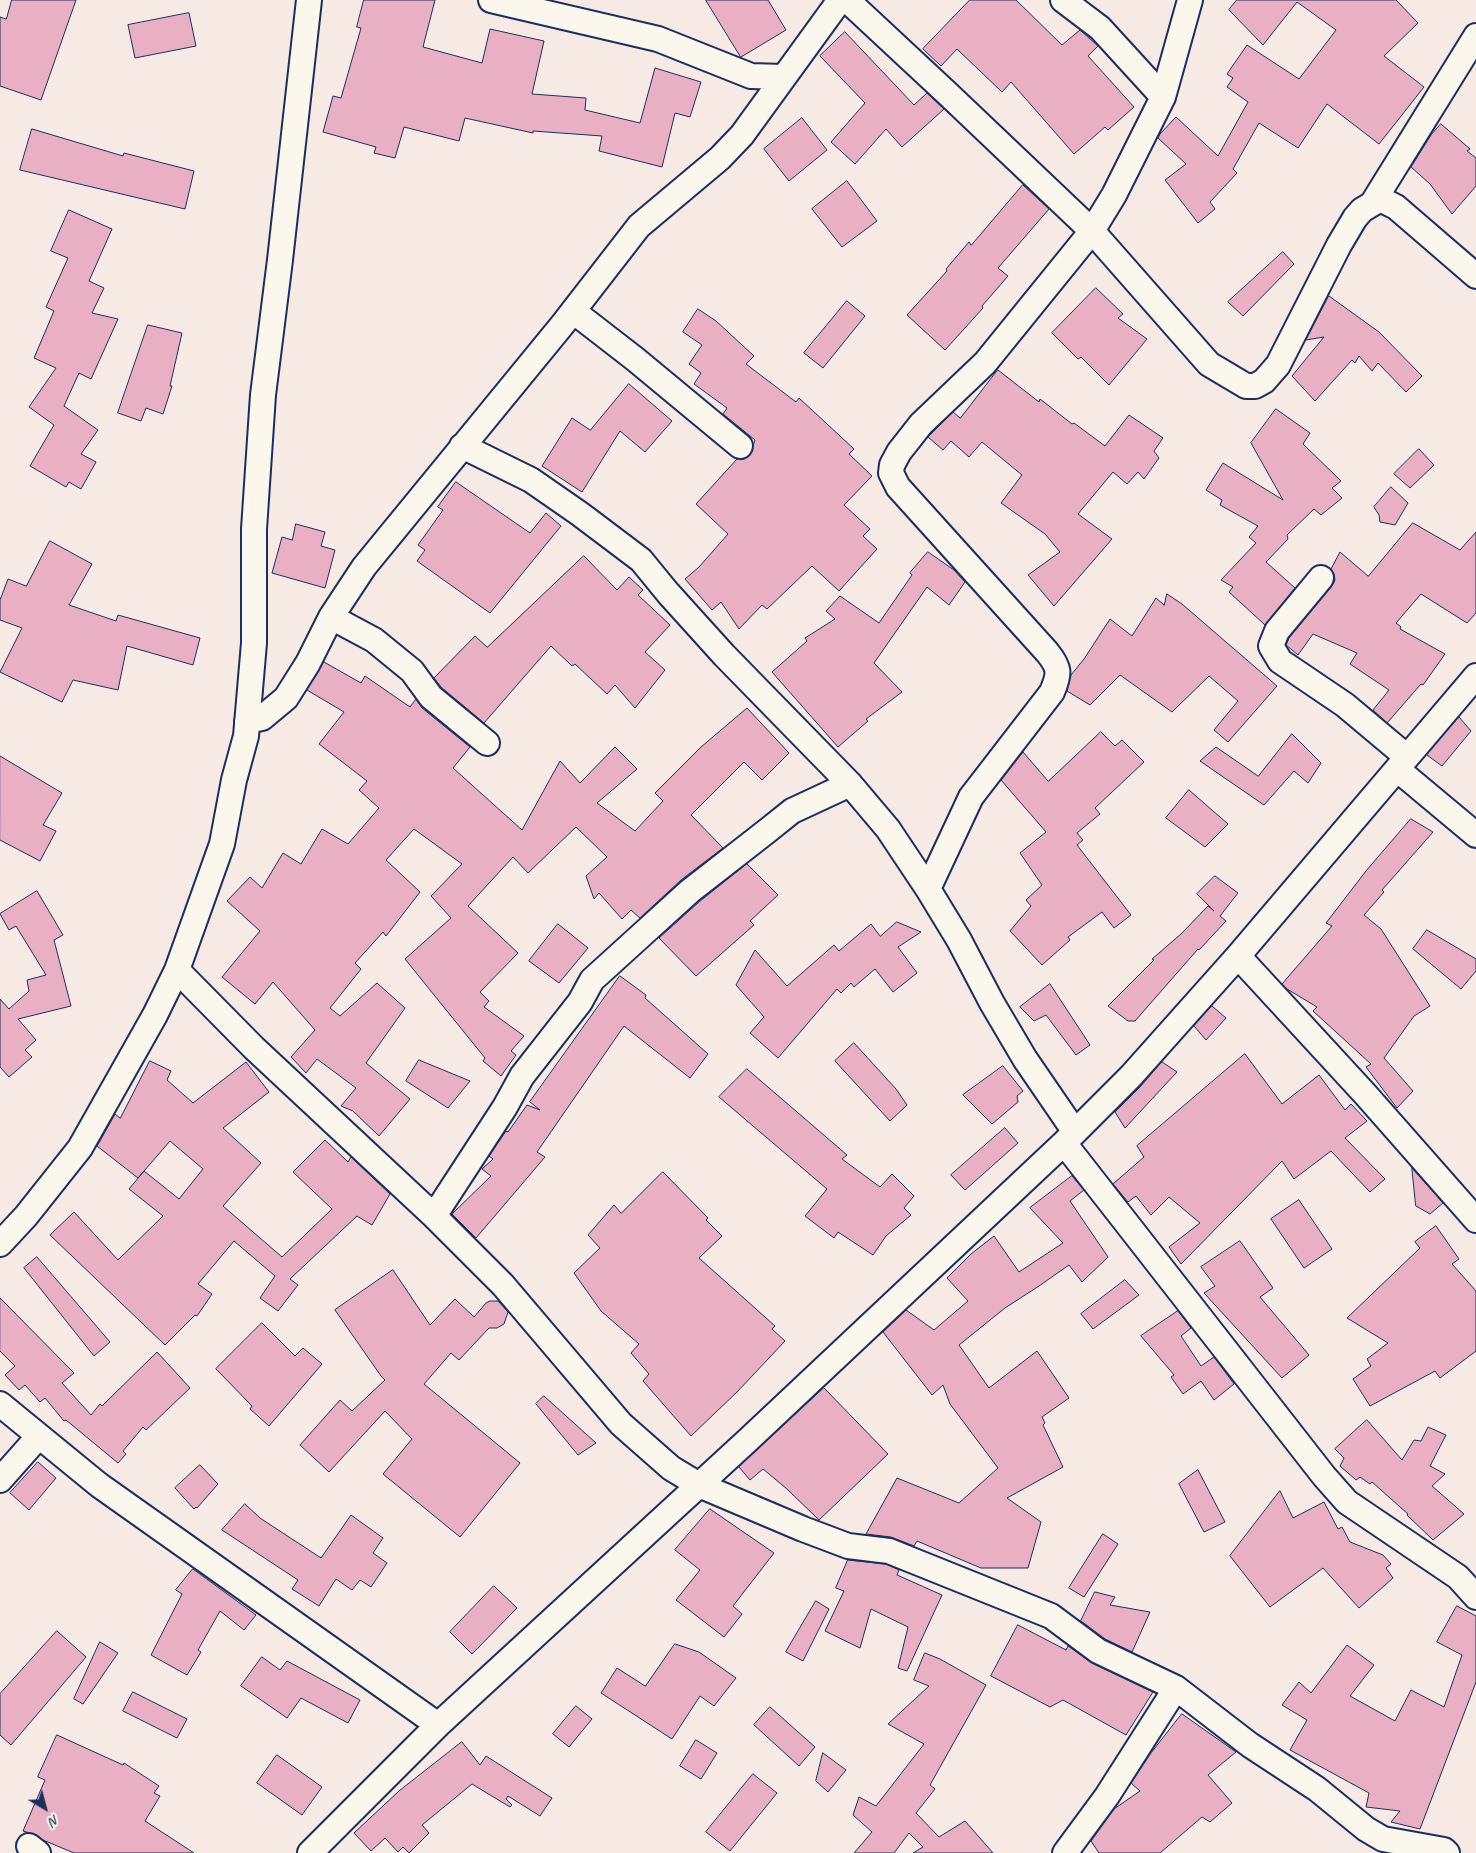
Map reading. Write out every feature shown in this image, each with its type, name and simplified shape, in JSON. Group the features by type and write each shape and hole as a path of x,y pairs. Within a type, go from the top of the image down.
{"street":[{"path":"0,1244 26,1216 80,1148 155,1015 177,970 222,844 234,780 246,736 254,643 254,529 263,395 309,0"},
{"path":"491,0 658,39 752,76 784,77"},
{"path":"247,721 262,718 286,698 308,663 331,617 364,566 573,311 639,226 720,158 742,135 840,0"},
{"path":"847,0 949,94 1092,231 1209,364 1246,386 1255,386 1264,381 1278,365 1339,245 1355,218 1372,204 1476,36"},
{"path":"1063,0 1100,28 1163,98"},
{"path":"928,889 971,798 1052,692 1058,677 1058,667 1047,652 898,487 891,473 892,465 899,452 921,424 985,363 1092,231 1114,196 1163,98 1190,0"},
{"path":"752,76 764,104"},
{"path":"1372,204 1384,201 1396,207 1476,276"},
{"path":"573,311 635,359 740,446"},
{"path":"462,446 531,480 641,560 668,593 724,654 850,784 888,829 928,889 959,940 992,1003 1070,1137 1318,1468 1346,1502 1458,1577 1476,1597"},
{"path":"1320,578 1277,631 1271,646 1280,661 1346,705 1476,835"},
{"path":"331,617 374,640 412,671 431,697 486,743"},
{"path":"310,1853 438,1725 699,1485 1070,1137 1131,1076 1238,956 1476,676"},
{"path":"434,1216 505,1107 522,1076 580,1002 592,980 690,891 792,811 850,784"},
{"path":"1238,956 1366,1095 1476,1220"},
{"path":"177,970 254,1048 434,1216 503,1286 621,1424 671,1468 699,1485 803,1529 848,1546 889,1551 1051,1616 1098,1651 1176,1688 1250,1745 1317,1789 1366,1829 1383,1839 1444,1850 1447,1853"},
{"path":"0,1404 99,1485 438,1725"},
{"path":"0,1480 38,1436"},
{"path":"1065,1853 1107,1796 1176,1688"}],"building":[{"path":"12,0 76,0 41,100 0,86 0,17 6,19"},
{"path":"364,0 435,0 423,47 482,63 490,29 544,41 532,94 586,98 585,110 640,123 655,68 701,82 690,117 675,113 662,167 599,151 602,136 533,131 533,133 465,118 459,141 404,127 395,158 374,153 376,147 323,132 333,96 341,98 361,28 357,27"},
{"path":"706,0 768,0 786,30 741,57"},
{"path":"970,0 1016,0 1062,45 1080,30 1098,46 1088,56 1134,107 1108,130 1105,127 1074,154 1011,82 1002,92 957,49 941,66 923,49"},
{"path":"1237,0 1396,0 1418,23 1384,56 1424,87 1379,144 1327,104 1298,148 1259,123 1233,169 1237,173 1210,202 1215,209 1198,223 1165,180 1186,164 1158,138 1160,134 1176,117 1218,156 1248,102 1227,87 1233,78 1227,74 1247,45 1299,79 1336,30 1297,2 1263,45 1229,10"},
{"path":"189,13 196,46 135,58 128,25"},
{"path":"845,32 914,105 927,93 944,109 902,147 886,129 855,164 831,142 865,103 820,56"},
{"path":"802,118 827,150 789,181 764,149"},
{"path":"1441,124 1470,149 1467,151 1476,158 1476,186 1452,214 1430,184 1411,167 1431,135"},
{"path":"32,129 123,156 124,153 194,171 185,209 20,170"},
{"path":"847,181 877,221 842,247 812,209"},
{"path":"1023,185 1049,209 998,268 1008,276 982,306 983,308 945,350 907,315 947,271 946,269 969,242 971,245"},
{"path":"69,210 112,229 89,281 104,288 92,313 118,319 91,379 79,373 64,406 98,430 81,454 96,462 81,489 69,482 66,487 30,466 54,425 29,407 56,368 34,358 54,311 46,307 68,258 51,251"},
{"path":"1283,252 1294,264 1243,316 1228,302"},
{"path":"1096,288 1123,314 1118,318 1147,339 1109,385 1081,357 1078,359 1052,333"},
{"path":"1329,296 1379,332 1422,376 1406,392 1378,363 1372,371 1359,356 1355,363 1352,360 1315,401 1292,376 1324,337 1306,340"},
{"path":"847,301 865,316 823,368 804,353"},
{"path":"698,309 716,321 754,356 746,364 796,402 799,398 854,449 849,454 872,476 844,505 870,529 863,536 877,549 839,591 812,566 767,609 762,605 739,629 721,602 712,610 685,579 699,567 728,534 696,504 737,459 744,459 750,455 755,440 723,414 727,408 694,384 701,373 689,364 702,345 683,332"},
{"path":"148,325 182,333 170,386 172,386 163,414 146,408 141,421 118,413"},
{"path":"998,370 1039,402 1040,399 1072,424 1074,423 1105,446 1129,415 1163,438 1154,451 1159,458 1144,479 1138,472 1127,484 1113,472 1078,514 1112,539 1054,606 1028,575 1060,552 1045,534 1001,503 1022,475 982,442 969,457 951,441 943,450 928,437 953,412 960,418"},
{"path":"629,384 672,421 645,452 620,431 582,492 542,466 572,418 590,430"},
{"path":"1276,409 1310,433 1303,444 1341,481 1332,488 1342,498 1321,515 1314,509 1287,535 1288,539 1266,562 1295,588 1265,625 1229,592 1233,587 1221,580 1256,543 1249,537 1258,526 1220,505 1222,500 1206,490 1223,463 1283,500 1251,443"},
{"path":"1419,449 1434,465 1410,488 1394,474"},
{"path":"456,482 530,533 546,513 561,526 490,613 417,561 425,550 418,545 443,510 438,507"},
{"path":"1391,487 1408,503 1395,525 1380,522 1379,515 1374,507"},
{"path":"1413,523 1460,550 1476,532 1476,613 1467,623 1421,594 1396,623 1401,627 1400,629 1445,654 1423,685 1421,684 1387,723 1373,710 1389,690 1350,664 1357,653 1313,634 1298,655 1286,645 1289,638 1332,586 1335,580 1331,569 1340,552 1368,576"},
{"path":"296,524 325,532 321,546 335,550 325,588 272,573 282,537 292,540"},
{"path":"50,541 92,564 69,605 116,621 118,615 200,638 193,665 127,646 118,690 73,680 62,702 0,672 22,628 0,620 0,600 8,579 26,586"},
{"path":"928,552 954,570 965,582 949,605 927,587 874,663 902,692 866,719 868,721 838,747 772,672 807,641 805,638 835,619 826,611 840,596 879,623 912,575 910,573"},
{"path":"584,556 617,590 629,577 643,590 638,595 670,625 645,652 665,670 635,708 615,685 607,694 575,664 572,666 551,646 484,723 441,687 434,678 475,636 487,647"},
{"path":"1167,594 1182,604 1277,686 1228,742 1214,730 1238,701 1209,676 1172,712 1120,675 1090,705 1067,691 1071,675 1084,659 1110,619 1132,636 1156,598 1164,605"},
{"path":"324,662 361,683 365,676 410,707 416,699 422,708 470,747 453,768 522,830 560,761 580,783 615,747 637,769 597,803 635,831 663,801 655,793 701,747 747,708 789,753 762,780 744,762 691,815 723,848 681,880 640,918 631,910 622,919 599,893 594,899 586,876 607,857 576,827 528,873 513,857 468,906 518,953 480,992 489,1001 484,1007 524,1036 511,1051 516,1055 501,1076 483,1061 485,1058 405,959 451,918 431,896 462,864 414,829 386,860 420,892 386,936 383,932 355,963 361,969 330,1008 340,1016 377,983 405,1008 366,1063 410,1099 379,1136 353,1111 341,1106 356,1088 317,1059 306,1073 291,1057 315,1030 273,982 255,1004 222,977 260,931 227,901 250,877 262,888 283,853 301,864 322,829 348,844 379,808 359,790 367,781 319,744 344,712 307,690"},
{"path":"1459,717 1471,731 1442,766 1427,755"},
{"path":"1101,732 1115,746 1122,740 1144,762 1095,808 1100,814 1077,833 1083,840 1077,845 1131,915 1114,928 1102,912 1068,937 1070,940 1042,965 1010,931 1031,906 1026,900 1042,885 1020,853 1046,832 1001,780 1023,752 1048,781"},
{"path":"1292,734 1321,763 1308,783 1294,771 1264,805 1200,761 1216,747 1258,776"},
{"path":"0,756 62,793 43,825 56,831 40,861 0,840"},
{"path":"1189,790 1228,824 1205,847 1166,818"},
{"path":"1411,819 1433,832 1382,890 1384,892 1364,915 1381,929 1430,1006 1414,1016 1384,1058 1413,1091 1397,1108 1366,1067 1371,1064 1313,1011 1317,1007 1282,984 1332,926 1326,923 1366,871"},
{"path":"747,864 778,895 750,921 754,925 696,976 659,938 699,902"},
{"path":"1215,876 1238,893 1220,916 1226,921 1198,949 1135,1021 1128,1021 1108,1006 1154,960 1152,959 1181,934 1208,906 1214,911 1197,894"},
{"path":"37,891 63,935 54,940 71,1006 18,1019 36,1040 25,1050 32,1057 9,1077 0,1067 0,999 9,1009 29,991 27,980 46,975 16,926 9,930 0,914"},
{"path":"897,922 921,932 898,947 917,973 893,992 875,969 854,987 851,983 841,993 837,989 778,1058 750,1033 764,1017 736,985 755,950 787,986 834,945 839,951 871,924 880,936"},
{"path":"558,924 588,948 559,983 529,961"},
{"path":"1427,930 1476,959 1476,971 1461,989 1413,949"},
{"path":"620,976 646,995 645,998 708,1054 690,1078 624,1026 537,1152 545,1157 476,1238 452,1214 491,1176 482,1169 493,1159 489,1156 527,1105 540,1110 530,1102"},
{"path":"1050,984 1090,1045 1076,1055 1046,1015 1034,1021 1020,1007"},
{"path":"1212,1006 1226,1018 1206,1040 1194,1026"},
{"path":"854,1043 896,1089 907,1105 890,1121 835,1061"},
{"path":"1245,1054 1282,1104 1319,1075 1345,1110 1351,1104 1367,1121 1345,1138 1385,1179 1370,1192 1331,1151 1294,1179 1282,1161 1181,1264 1169,1247 1200,1223 1169,1197 1151,1215 1136,1196 1128,1202 1113,1184 1144,1157 1137,1146"},
{"path":"419,1060 470,1081 448,1108 406,1081"},
{"path":"150,1061 171,1071 167,1080 193,1103 246,1062 269,1092 223,1128 261,1163 223,1206 282,1257 332,1209 293,1172 325,1140 348,1162 351,1157 390,1194 372,1225 357,1216 290,1279 298,1285 278,1311 260,1298 275,1276 234,1241 198,1284 212,1294 197,1316 195,1315 165,1345 50,1235 74,1212 118,1260 163,1216 129,1189 143,1173 138,1178 97,1146 115,1114 120,1118","holes":["170,1141 203,1169 179,1199 144,1171"]},
{"path":"1162,1062 1177,1072 1125,1128 1115,1112"},
{"path":"1003,1066 1023,1091 1017,1096 1018,1102 992,1124 963,1095"},
{"path":"747,1069 847,1155 842,1159 880,1187 892,1174 914,1196 904,1208 911,1215 886,1236 873,1255 838,1232 834,1238 805,1216 827,1189 719,1097"},
{"path":"1005,1128 1018,1143 965,1190 951,1175"},
{"path":"1412,1168 1443,1203 1430,1214 1416,1206"},
{"path":"663,1172 708,1218 706,1220 722,1236 699,1258 775,1326 772,1329 785,1341 737,1392 691,1436 643,1381 649,1374 631,1353 639,1344 601,1311 574,1273 600,1248 588,1235 614,1205 621,1213"},
{"path":"1072,1176 1084,1190 1070,1201 1108,1257 1082,1282 1069,1265 1005,1308 959,1345 989,1388 1037,1351 1069,1398 1042,1417 1045,1423 1043,1425 1063,1467 1007,1498 1041,1522 1028,1568 981,1568 917,1541 914,1546 891,1537 866,1534 897,1478 959,1503 998,1468 950,1404 943,1385 932,1395 883,1332 906,1310 934,1330 968,1301 947,1278 971,1254 994,1236 1019,1272 1063,1243 1030,1208"},
{"path":"1299,1200 1332,1249 1304,1268 1271,1219"},
{"path":"1436,1226 1459,1259 1452,1264 1476,1291 1476,1351 1440,1378 1435,1371 1370,1406 1353,1379 1371,1366 1367,1359 1388,1343 1347,1318 1420,1248 1415,1242"},
{"path":"1240,1241 1273,1288 1260,1297 1309,1355 1282,1378 1204,1293 1215,1286 1201,1267"},
{"path":"37,1257 110,1342 94,1356 24,1268"},
{"path":"393,1270 430,1325 455,1299 474,1317 490,1301 498,1301 508,1312 504,1324 497,1328 489,1328 459,1360 451,1353 424,1384 520,1463 460,1537 383,1474 412,1439 385,1411 329,1472 300,1445 340,1400 352,1411 385,1380 335,1310"},
{"path":"1125,1280 1139,1295 1093,1329 1081,1314"},
{"path":"0,1298 74,1373 62,1383 91,1415 100,1404 102,1406 157,1352 190,1388 146,1430 143,1427 123,1451 126,1454 118,1463 66,1420 64,1421 45,1398 40,1402 25,1385 19,1390 5,1375 15,1366 0,1351"},
{"path":"1178,1311 1191,1328 1181,1336 1201,1366 1214,1357 1234,1384 1214,1400 1201,1381 1183,1394 1171,1377 1174,1375 1141,1336"},
{"path":"262,1323 295,1356 303,1348 322,1364 269,1426 250,1409 252,1406 216,1369"},
{"path":"824,1388 888,1454 819,1520 763,1469 750,1480 739,1467"},
{"path":"544,1396 596,1443 578,1455 536,1404"},
{"path":"1367,1420 1402,1460 1414,1440 1421,1441 1428,1427 1446,1435 1430,1466 1445,1474 1432,1486 1464,1514 1433,1540 1408,1514 1372,1482 1370,1484 1360,1477 1356,1480 1340,1466 1344,1458 1335,1449"},
{"path":"38,1462 56,1478 29,1510 10,1493"},
{"path":"200,1465 218,1484 194,1509 175,1488"},
{"path":"1198,1470 1225,1522 1204,1532 1179,1484"},
{"path":"1280,1491 1293,1518 1324,1502 1338,1529 1342,1527 1350,1542 1383,1555 1391,1564 1386,1568 1393,1578 1359,1608 1323,1568 1270,1607 1230,1556"},
{"path":"245,1504 260,1518 321,1558 351,1515 383,1538 373,1553 387,1563 371,1587 360,1580 352,1590 336,1579 319,1606 292,1589 298,1580 222,1530"},
{"path":"710,1509 774,1553 733,1606 742,1614 724,1637 676,1600 700,1570 675,1550"},
{"path":"1103,1534 1118,1544 1084,1597 1069,1588"},
{"path":"848,1560 886,1564 899,1570 897,1575 942,1595 907,1671 898,1668 908,1627 871,1609 860,1648 825,1631 844,1591 836,1588"},
{"path":"193,1569 256,1615 244,1630 220,1611 198,1650 201,1652 187,1675 151,1655 182,1594 176,1590"},
{"path":"494,1586 517,1608 472,1654 450,1632"},
{"path":"1095,1592 1115,1597 1110,1605 1150,1612 1132,1652 1105,1639 1081,1621"},
{"path":"816,1601 829,1609 803,1661 786,1652"},
{"path":"1457,1606 1476,1616 1476,1682 1420,1829 1391,1822 1400,1811 1366,1807 1369,1793 1290,1750 1307,1720 1282,1705 1299,1682 1311,1693 1347,1645 1374,1665 1350,1696 1395,1721 1411,1690 1444,1707 1462,1655 1437,1642"},
{"path":"1018,1625 1066,1650 1068,1646 1092,1663 1153,1692 1126,1735 1063,1700 1050,1707 991,1676"},
{"path":"57,1631 86,1657 11,1745 0,1735 0,1694"},
{"path":"100,1642 118,1653 83,1704 74,1699"},
{"path":"675,1644 699,1652 736,1678 714,1706 700,1696 672,1739 601,1693 617,1668 645,1686"},
{"path":"925,1653 940,1659 986,1685 930,1785 935,1789 916,1813 939,1837 965,1821 993,1853 913,1853 923,1847 909,1833 894,1853 854,1853 872,1832 853,1815 859,1797 876,1806 924,1744 888,1724 929,1686 914,1680"},
{"path":"262,1657 280,1670 287,1661 360,1700 348,1723 301,1698 287,1718 241,1686"},
{"path":"133,1692 187,1719 177,1738 123,1711"},
{"path":"576,1706 592,1719 569,1747 553,1734"},
{"path":"770,1707 815,1747 799,1766 754,1725"},
{"path":"1182,1714 1236,1752 1208,1775 1232,1803 1210,1822 1202,1817 1160,1853 1099,1853 1091,1841 1114,1809 1140,1791 1131,1783 1151,1753"},
{"path":"57,1735 123,1765 124,1763 159,1786 154,1793 160,1796 145,1821 194,1853 74,1853 43,1840 37,1835 23,1831 45,1780 38,1777"},
{"path":"696,1740 717,1753 701,1779 680,1766"},
{"path":"462,1742 480,1765 486,1756 552,1798 540,1816 508,1796 506,1799 512,1805 510,1807 472,1784 422,1825 429,1833 409,1853 403,1847 398,1852 385,1838 371,1851 354,1833 399,1791"},
{"path":"823,1753 846,1770 828,1792 816,1781"},
{"path":"277,1755 322,1787 302,1815 257,1783"},
{"path":"753,1774 777,1793 730,1851 706,1832"}]}
